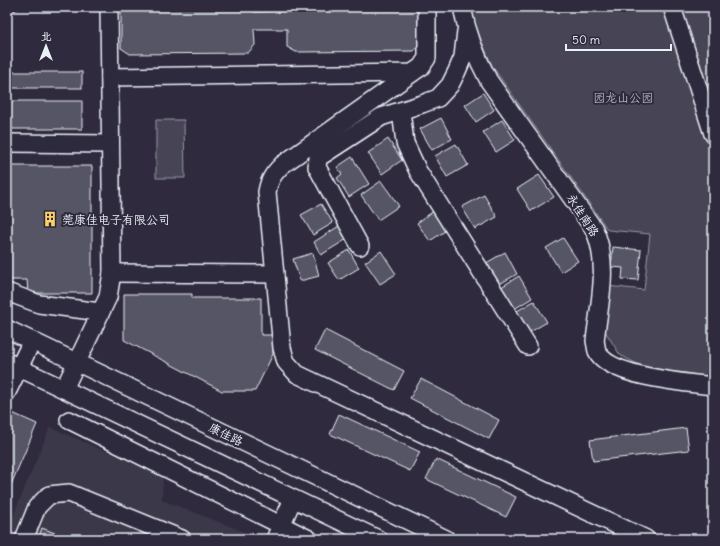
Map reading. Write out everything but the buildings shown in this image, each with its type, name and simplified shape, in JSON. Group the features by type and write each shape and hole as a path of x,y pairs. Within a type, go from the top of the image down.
{"street":[{"path":"64,389 108,296 112,273 109,7"},
{"path":"427,7 427,58 421,67 282,165 274,173 269,182 268,192 275,274 282,348 286,362 297,374 646,539"},
{"name":"永佳南路","path":"462,7 466,30 481,66 594,229 601,243 603,260 595,341 597,351 611,364 642,376 713,386"},
{"path":"672,7 713,134"},
{"path":"360,246 317,167 318,158 381,117 430,102 444,92 454,78 460,64 466,30"},
{"path":"110,77 412,73"},
{"path":"401,111 405,143 418,171 528,346"},
{"path":"7,143 110,144"},
{"path":"112,273 275,274"},
{"path":"7,292 39,304 100,312"},
{"name":"康佳路","path":"7,329 446,539"},
{"path":"7,392 12,365 32,341"},
{"path":"12,365 378,539"},
{"path":"69,420 278,532 310,539"},
{"path":"24,539 37,507 49,495 69,493 182,539"},
{"path":"278,532 293,498"}],"shaded area":[{"path":"50,427 163,476 162,500 263,539 7,539 7,530"}],"green space":[{"name":"园龙山公园","path":"470,7 713,7 713,378 653,372 620,355 603,328 607,286 644,290 650,234 608,230 492,66 470,13"},
{"path":"156,120 184,120 185,178 156,178"}],"place":[{"name":"莞康佳电子有限公司","path":"50,219"}]}
